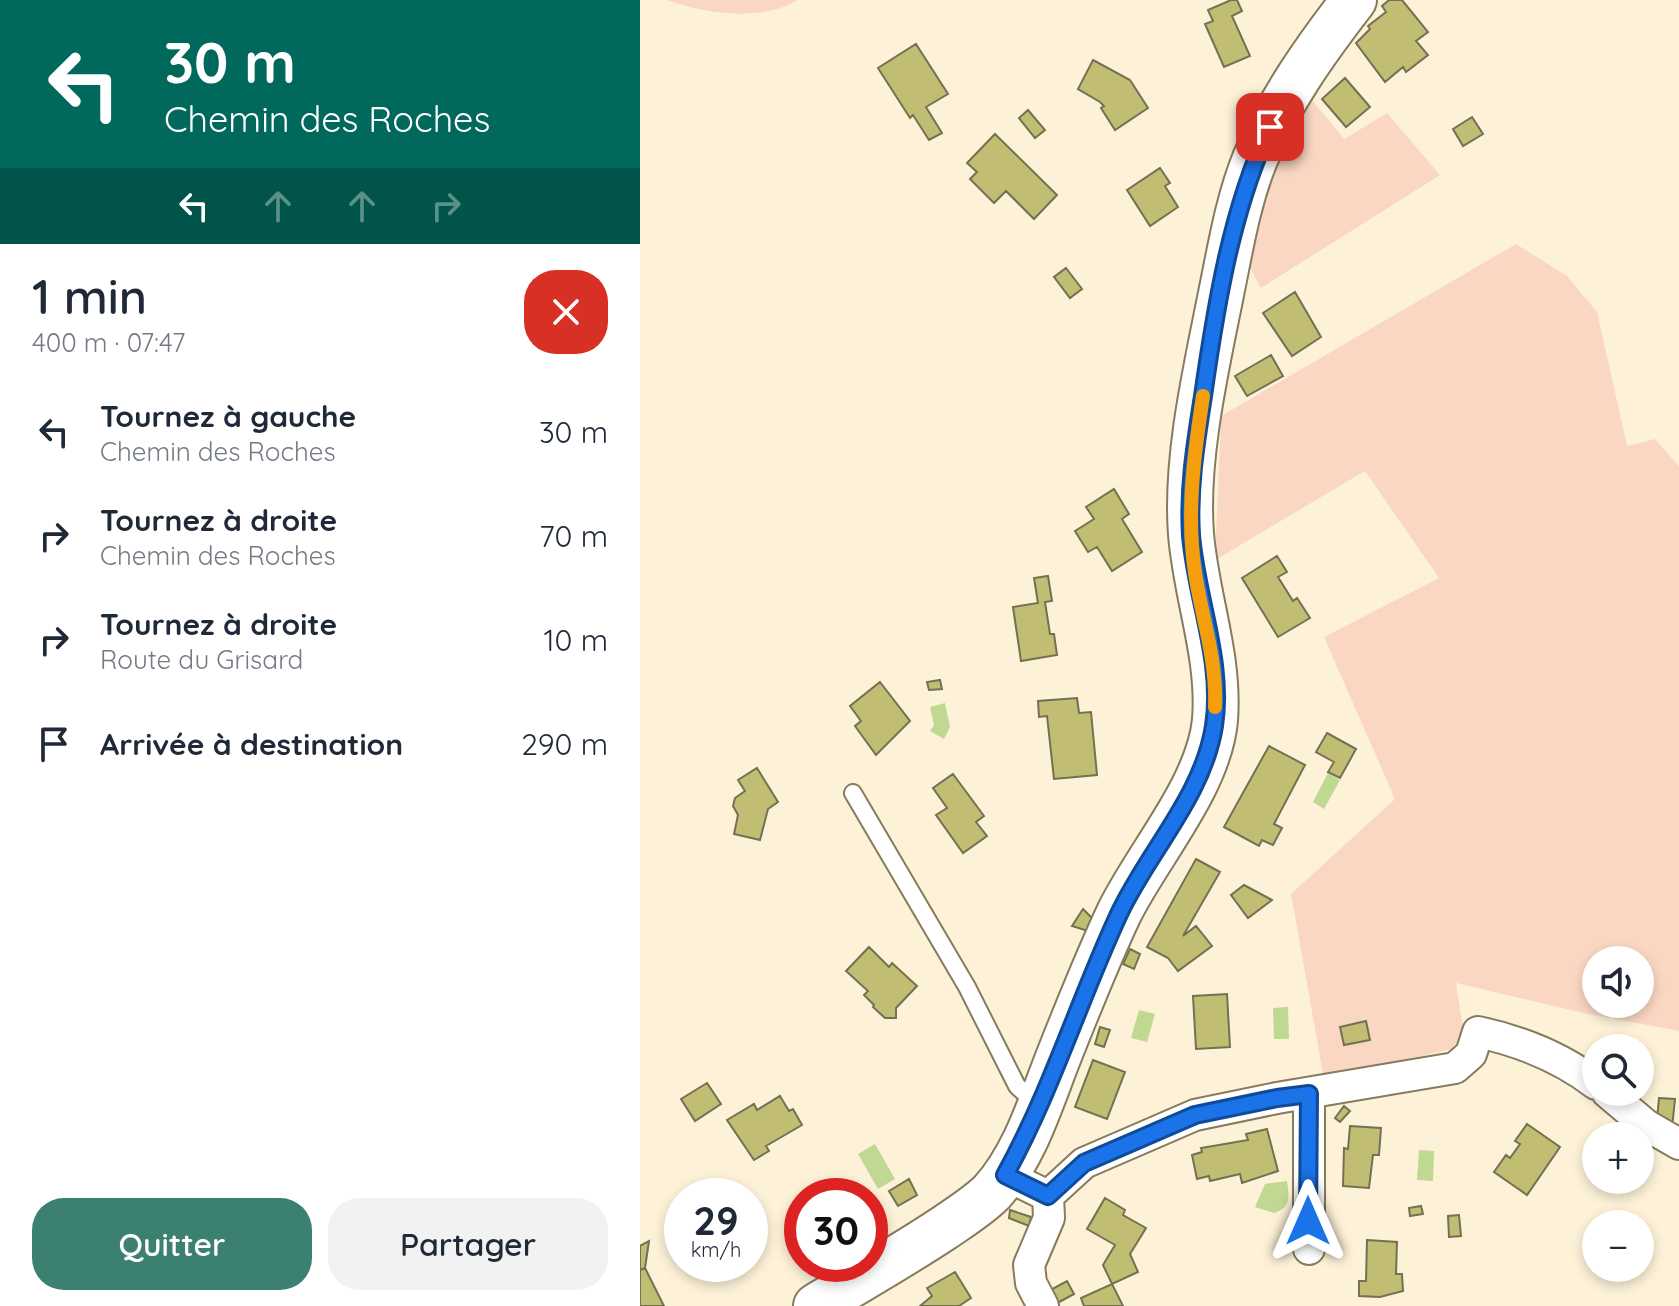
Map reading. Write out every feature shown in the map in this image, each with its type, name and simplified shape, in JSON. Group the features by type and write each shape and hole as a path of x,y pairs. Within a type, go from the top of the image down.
{"street":[{"path":"816,1306 965,1214 989,1195 1005,1175 1025,1139 1120,912 1199,776 1210,748 1215,723 1216,690 1213,653 1195,575 1191,531 1191,492 1209,351 1239,205 1254,161 1296,82 1354,0"},
{"path":"1048,1196 1084,1163 1195,1115 1455,1068 1471,1054 1478,1032 1553,1057 1582,1075"},
{"path":"1309,1094 1309,1249"},
{"path":"1624,1106 1646,1125 1679,1144"},
{"path":"1005,1175 1048,1196"},
{"path":"1043,1306 1031,1283 1029,1265 1049,1218 1048,1196"}],"lane":[{"path":"853,793 967,987 1017,1086 1039,1106"}],"shaded area":[{"path":"667,0 798,0 767,11 733,14"},
{"path":"1304,90 1344,139 1387,113 1440,175 1261,288 1242,253"},
{"path":"1516,244 1567,276 1597,312 1627,446 1655,439 1679,466 1679,1031 1610,1018 1654,1018 1654,946 1582,946 1582,1013 1456,983 1464,1035 1451,1049 1324,1079 1291,894 1395,799 1324,637 1439,578 1365,471 1215,560 1221,416"},
{"path":"945,703 950,727 944,739 930,731 934,725 930,707"},
{"path":"1328,773 1340,780 1324,809 1313,802"},
{"path":"1288,1007 1289,1039 1274,1039 1273,1008"},
{"path":"1139,1010 1155,1014 1147,1042 1131,1038"},
{"path":"875,1144 895,1179 888,1183 888,1178 872,1178 858,1154"},
{"path":"1419,1150 1434,1151 1433,1181 1417,1180"},
{"path":"1287,1181 1289,1196 1284,1208 1274,1213 1255,1207 1265,1184"}],"building":[{"path":"1237,0 1242,11 1232,16 1250,56 1224,67 1205,24 1213,21 1208,10"},
{"path":"1389,0 1402,0 1428,32 1416,41 1428,55 1406,72 1403,67 1385,82 1356,43 1370,29 1368,26 1386,12 1382,6"},
{"path":"916,44 948,94 926,107 942,133 929,140 913,115 910,118 878,68"},
{"path":"1093,60 1130,80 1148,108 1115,130 1101,108 1104,106 1078,89"},
{"path":"1345,78 1370,107 1346,127 1322,99"},
{"path":"1028,110 1045,130 1035,138 1019,118"},
{"path":"1472,117 1483,134 1463,146 1453,129"},
{"path":"995,134 1057,195 1034,219 1006,191 994,203 970,179 977,172 967,163"},
{"path":"1160,168 1170,183 1165,186 1178,207 1150,226 1127,190"},
{"path":"1066,268 1082,289 1070,298 1054,277"},
{"path":"1295,292 1321,337 1292,356 1263,313"},
{"path":"1271,355 1283,376 1247,396 1235,376"},
{"path":"1114,489 1129,514 1122,519 1142,552 1112,571 1097,547 1088,552 1075,531 1094,519 1086,507"},
{"path":"1277,556 1287,572 1278,577 1293,601 1297,598 1310,618 1278,637 1242,578"},
{"path":"1048,576 1052,601 1045,602 1057,655 1021,661 1013,607 1038,603 1034,578"},
{"path":"940,680 942,689 929,690 927,682"},
{"path":"880,682 910,721 876,755 855,726 861,721 850,706"},
{"path":"1077,698 1079,713 1091,712 1097,775 1054,779 1047,716 1039,717 1038,701"},
{"path":"1327,733 1356,749 1340,778 1328,772 1334,762 1316,752"},
{"path":"1269,746 1305,765 1274,824 1282,828 1273,845 1262,840 1259,846 1224,827"},
{"path":"757,768 778,802 768,809 760,840 734,834 738,815 733,806 735,798 745,791 738,780"},
{"path":"953,774 984,816 976,822 987,836 963,853 936,815 947,808 933,788"},
{"path":"1196,859 1220,872 1183,936 1196,926 1212,946 1178,971 1168,958 1147,947"},
{"path":"1244,885 1272,900 1248,918 1231,895"},
{"path":"1083,909 1093,919 1088,931 1072,926"},
{"path":"869,947 889,967 892,963 917,986 896,1008 896,1018 885,1018 873,1007 864,995 868,991 846,971"},
{"path":"1130,949 1140,954 1134,969 1123,964"},
{"path":"1227,994 1230,1047 1196,1049 1193,996"},
{"path":"1366,1021 1370,1040 1344,1045 1340,1027"},
{"path":"1100,1027 1110,1030 1104,1047 1095,1044"},
{"path":"1093,1060 1125,1072 1107,1119 1075,1107"},
{"path":"707,1083 721,1104 695,1121 681,1099"},
{"path":"780,1096 789,1111 793,1109 802,1125 766,1146 769,1151 754,1160 727,1120 754,1104 757,1110"},
{"path":"1659,1098 1675,1099 1672,1128 1657,1120"},
{"path":"1344,1106 1350,1111 1340,1122 1335,1118"},
{"path":"1527,1124 1560,1147 1527,1195 1494,1172 1506,1155 1510,1158 1520,1144 1515,1141"},
{"path":"1350,1126 1381,1128 1379,1155 1373,1155 1369,1188 1343,1186 1344,1148 1348,1149"},
{"path":"1267,1129 1278,1171 1242,1183 1240,1174 1210,1181 1209,1176 1197,1179 1192,1155 1202,1152 1201,1148 1248,1140 1246,1134"},
{"path":"909,1179 917,1195 898,1206 889,1191"},
{"path":"1105,1198 1125,1210 1123,1215 1146,1228 1130,1254 1138,1272 1112,1284 1103,1265 1115,1245 1087,1229"},
{"path":"1421,1206 1423,1214 1410,1216 1409,1208"},
{"path":"1010,1210 1031,1217 1029,1226 1009,1218"},
{"path":"1459,1215 1461,1236 1449,1237 1448,1216"},
{"path":"1367,1240 1397,1242 1396,1274 1402,1274 1403,1291 1380,1297 1359,1296 1359,1281 1366,1281"},
{"path":"649,1241 645,1268 640,1270 640,1246"},
{"path":"645,1268 664,1306 640,1306 640,1270"},
{"path":"955,1272 971,1298 959,1306 920,1306 932,1296 927,1288"},
{"path":"1067,1281 1074,1294 1052,1306 1045,1293"},
{"path":"1112,1284 1123,1306 1084,1306 1081,1298"}],"slow traffic":[{"path":"1203,396 1191,492 1191,531 1195,575 1213,653 1215,707"}],"route":[{"path":"1270,127 1239,205 1209,351 1191,492 1195,575 1213,653 1216,690 1215,723 1210,748 1199,776 1120,912 1025,1139 1005,1175 1048,1196 1084,1163 1195,1115 1309,1094 1308,1221"}]}
